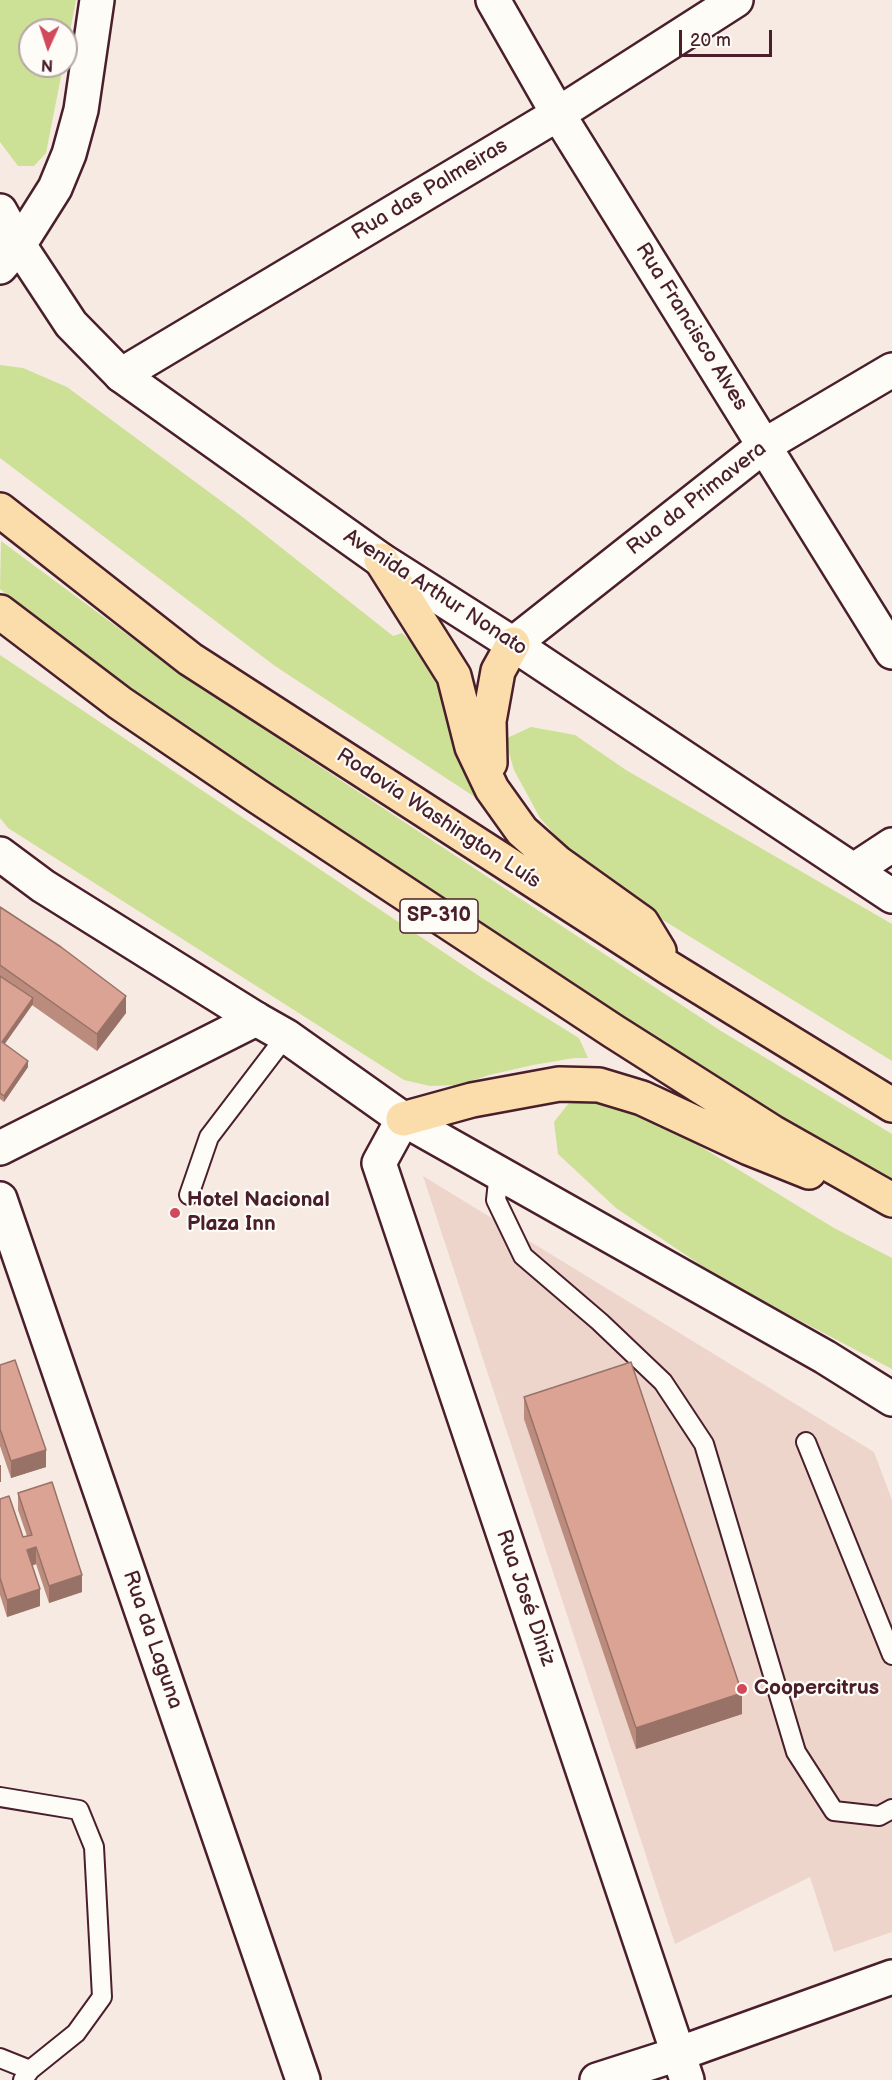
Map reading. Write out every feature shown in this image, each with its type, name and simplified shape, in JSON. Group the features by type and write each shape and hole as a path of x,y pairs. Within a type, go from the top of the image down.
{"highway":[{"name":"Rodovia Washington Luís","path":"0,510 190,659 669,968 892,1104"},
{"path":"381,560 454,676 472,747 492,789 522,831 558,863 642,923 669,968"},
{"name":"SP-310","path":"0,612 130,710 613,1031 772,1132 892,1200"},
{"path":"492,789 488,747 489,721 498,671 513,644"},
{"path":"403,1119 472,1100 559,1084 598,1085 642,1098 749,1148 892,1208"}],"street":[{"path":"9,256 55,188 69,154 81,110 97,0"},
{"name":"Rua Francisco Alves","path":"493,0 558,114 892,652"},
{"name":"Rua das Palmeiras","path":"121,375 558,114 736,0"},
{"name":"Avenida Arthur Nonato","path":"0,211 9,256 121,375 381,560 513,644 892,896"},
{"name":"Rua da Primavera","path":"513,644 765,445 892,370"},
{"path":"854,870 892,845"},
{"path":"0,854 43,886 286,1036 403,1119 825,1357 892,1399"},
{"path":"0,873 43,886"},
{"path":"0,1148 256,1019"},
{"name":"Rua José Diniz","path":"403,1119 379,1163 682,2067"},
{"name":"Rua da Laguna","path":"0,1199 303,2080"},
{"path":"597,2080 682,2067 892,1977"}],"lane":[{"path":"189,1195 209,1137 286,1036"},
{"path":"499,1172 496,1200 523,1256 600,1322 663,1382 704,1444 796,1752 834,1811 879,1816 892,1809"},
{"path":"806,1442 892,1655"},
{"path":"0,1797 79,1810 94,1847 102,1997 76,2033 26,2075 0,2058"}],"shaded area":[{"name":"Coopercitrus","path":"423,1176 874,1452 892,1500 892,1932 834,1952 810,1877 675,1944"}],"green space":[{"path":"0,0 76,0 73,18 18,18 18,78 61,78 46,153 34,166 18,166 0,142"},
{"path":"0,365 23,368 67,387 240,515 393,636 402,633 429,659 484,803 275,666 0,458"},
{"path":"1,541 163,661 295,750 721,1031 892,1134 892,1182 699,1067 273,789 134,693 0,589"},
{"path":"0,655 482,978 579,1038 588,1058 533,1065 489,1075 460,1085 430,1086 404,1080 8,828 0,818"},
{"path":"531,727 575,735 626,770 892,924 892,1061 624,896 576,859 540,818 514,770 505,739"},
{"path":"572,1099 601,1101 629,1108 680,1134 834,1228 892,1258 892,1369 723,1280 616,1208 558,1154 554,1122"}],"building":[{"path":"0,907 61,947 126,996 97,1034 0,965"},
{"path":"0,976 33,998 2,1042 28,1061 4,1096 0,1093"},
{"path":"15,1360 46,1450 11,1461 0,1429 0,1365"},
{"path":"631,1362 742,1693 636,1728 524,1397"},
{"path":"52,1482 82,1575 49,1586 36,1547 27,1550 40,1589 7,1600 0,1578 0,1499 9,1496 23,1537 32,1535 18,1493"}],"place":[{"name":"Hotel Nacional Plaza Inn","path":"175,1213"},
{"name":"Coopercitrus","path":"742,1689"}]}
